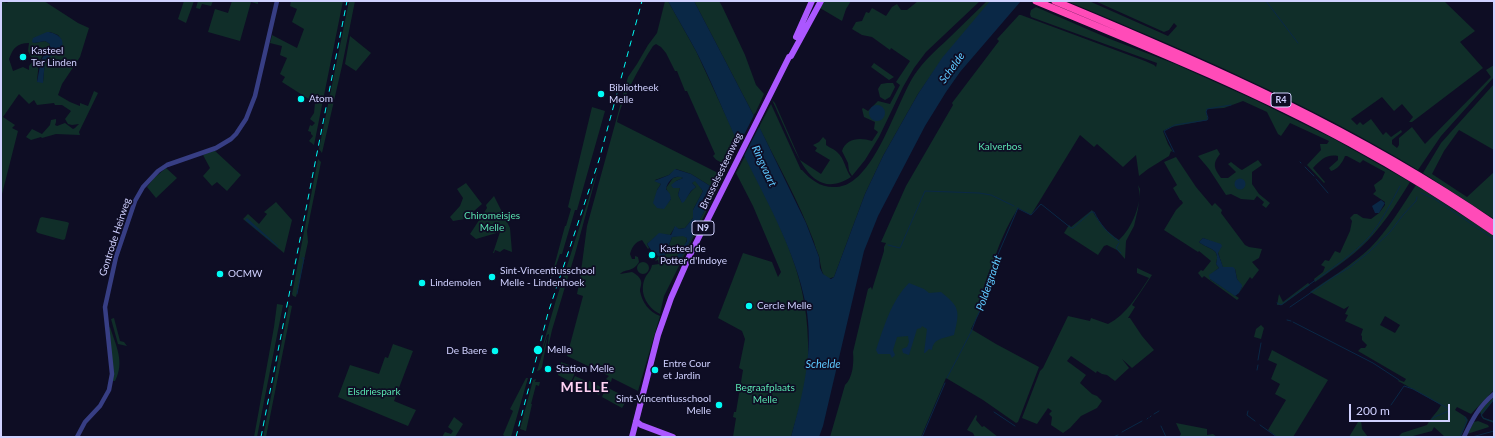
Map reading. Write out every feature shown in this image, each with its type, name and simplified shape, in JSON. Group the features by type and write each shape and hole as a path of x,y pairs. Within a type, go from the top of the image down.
{"highway":[{"name":"R4","path":"1036,1 1223,80 1286,110 1350,143 1412,178 1494,232"},
{"name":"R4","path":"1055,1 1228,75 1323,121 1414,172 1494,224"}],"main road":[{"name":"Brusselsesteenweg","path":"632,437 658,338 665,322 673,296 690,255 789,56 788,54 812,1"},
{"name":"Brusselsesteenweg","path":"789,56 791,56 817,8 818,1"},
{"path":"810,20 818,1"},
{"path":"636,421 641,425 673,437"}],"street":[{"name":"Gontrode Heirweg","path":"77,437 85,422 100,406 109,390 112,374 105,307 114,264 135,201 158,170 167,165 216,148 231,140 236,134 246,119 255,96 277,1"},
{"path":"1464,437 1472,418 1483,404 1494,394"}],"green space":[{"path":"1,1 7,3 9,1 44,1 78,23 89,28 80,57 62,84 58,95 80,106 80,103 88,106 94,91 98,93 79,132 80,135 56,134 31,140 26,137 32,129 42,134 50,125 51,120 56,119 55,125 57,126 65,123 73,129 79,124 68,124 65,119 71,111 62,105 55,105 54,103 37,105 34,100 29,104 19,94 3,117 15,125 12,128 18,131 1,198","holes":["50,32 58,35 61,39 61,46 56,52 45,60 43,82 37,82 40,61 50,44 45,41 34,43 33,41","29,43 28,51 33,61 29,66 29,70 23,67 13,71 9,59 12,52 18,45"]},
{"path":"184,1 194,1 186,23 178,19"},
{"path":"198,1 213,1 211,6 202,4 200,9 196,8"},
{"path":"232,1 258,1 258,4 251,2 240,41 208,32 215,9 228,13"},
{"path":"291,1 343,1 314,145 309,141 313,136 311,132 308,131 310,125 312,126 315,123 310,119 314,113 315,103 282,82 285,77 280,74 287,58 280,55 282,46 270,43 272,35 297,48 304,29 292,22 297,9 290,6"},
{"path":"349,1 355,1 322,153 319,149"},
{"path":"665,1 668,1 696,51 739,144 729,163 716,160 713,156 715,154 677,71 675,71 666,53 661,47 656,44 653,46 627,93 617,122 722,175 723,178 664,296 660,314 647,303 643,293 646,276 652,265 659,264 658,260 655,261 659,256 662,260 664,258 672,237 683,235 687,238 679,257 679,262 715,189 691,174 676,169 669,175 655,180 661,184 657,190 666,205 671,199 666,188 673,178 680,176 683,178 676,181 674,188 680,188 678,195 682,202 696,187 692,183 693,181 696,181 703,191 693,210 693,218 685,228 679,229 675,227 670,235 659,234 647,244 648,249 642,240 637,242 630,254 632,259 635,259 635,256 638,257 639,262 634,268 620,274 632,272 639,277 641,282 640,291 644,303 649,309 660,316 638,391 612,378 611,382 606,379 609,376 567,356 583,296 577,294 587,226 628,77 657,33"},
{"path":"694,1 719,1 722,6 745,55 756,85 764,94 754,116"},
{"path":"824,1 851,1 846,9 842,21 820,8"},
{"path":"918,1 980,1 926,52 914,68 903,87 879,137 865,160 852,176 842,151 844,147 850,141 858,139 872,141 878,132 874,129 875,122 864,117 862,109 863,108 868,111 878,101 890,104 900,85 896,82 910,61 891,48 890,50 872,37 862,35 852,29 856,22 862,21 866,12 869,13 872,8 886,16 892,7 897,4 901,10 907,10"},
{"path":"987,1 991,1 943,58 918,94 883,156 865,194 834,277 826,277 822,272 819,256 802,212 759,127 771,104 801,170 821,185 836,187 850,183 862,173 873,158 883,141 915,74 926,60"},
{"path":"1067,1 1089,1 1168,36 1177,26 1174,23 1169,30 1164,32 1095,1 1444,1 1475,31 1460,42 1483,68 1412,122 1409,122 1413,117 1402,104 1394,111 1382,97 1351,119 1357,125 1360,122 1363,125 1371,119 1383,135 1386,132 1391,137 1401,130 1402,132 1392,140 1392,144 1397,148 1399,145 1399,138 1412,127 1425,144 1491,77 1486,70 1494,65 1494,77 1441,136 1418,170 1334,122 1290,100 1157,39"},
{"name":"Kalverbos","path":"1036,7 1110,39 1175,64 1255,100 1334,139 1410,182 1387,217 1368,241 1315,282 1314,279 1323,272 1325,267 1321,265 1325,260 1329,261 1335,251 1340,253 1350,231 1352,221 1350,218 1354,214 1357,214 1363,218 1371,219 1379,213 1385,205 1385,202 1373,194 1376,191 1374,185 1382,179 1385,172 1363,160 1360,163 1347,156 1345,156 1338,167 1331,171 1329,168 1338,160 1338,156 1330,156 1321,160 1313,168 1325,182 1324,183 1307,165 1321,150 1320,144 1327,144 1329,141 1290,123 1281,136 1278,134 1267,112 1243,101 1224,108 1207,109 1208,120 1171,127 1163,131 1173,152 1171,151 1169,156 1139,176 1136,155 1123,167 1097,144 1094,147 1080,135 1031,215 1018,208 1014,215 997,252 992,268 990,286 982,308 971,329 1039,367 1018,422 1016,423 983,400 946,378 921,437 830,437 845,385 850,378 853,365 853,352 868,289 871,287 872,290 884,251 886,243 881,242 906,186 953,105 952,103 999,41 997,39 1019,15 1021,15 1145,61 1156,67 1157,63 1031,17 1031,10"},
{"path":"350,36 371,53 356,71 345,64"},
{"path":"874,63 894,77 889,80 871,67"},
{"path":"893,83 895,87 890,97 885,100 880,97 878,89 881,84"},
{"path":"1494,84 1494,150 1459,130 1444,151 1432,174 1467,197 1494,172 1494,219 1423,173 1441,143"},
{"path":"772,100 775,103 800,160 790,140"},
{"path":"592,107 605,111 577,210 575,210 562,254 560,254 548,289 571,209 568,207"},
{"path":"823,137 826,140 826,145 840,155 851,177 839,183 829,184 820,182 812,176 800,160 821,174 830,160 815,151 817,148 813,145 819,142"},
{"path":"1217,149 1220,154 1215,166 1221,178 1228,178 1236,172 1228,164 1231,162 1242,170 1258,160 1262,165 1252,172 1252,184 1259,194 1270,203 1266,208 1262,205 1264,202 1257,196 1254,200 1241,199 1231,194 1226,195 1209,169 1198,156"},
{"path":"214,150 241,175 227,191 217,182 212,186 203,176 210,168 203,155"},
{"name":"Begraafplaats Melle","path":"745,156 788,245 802,291 806,316 808,368 791,437 733,437 736,418 733,417 734,412 736,412 743,370 739,368 745,339 742,331 718,318 743,253 772,262 778,277 781,272 753,206 736,173"},
{"path":"1176,157 1196,187 1212,206 1215,203 1222,210 1221,213 1245,245 1262,249 1259,258 1252,262 1259,270 1252,279 1250,277 1239,293 1242,287 1237,279 1235,269 1223,268 1215,243 1203,238 1199,242 1213,250 1217,255 1216,264 1219,268 1210,279 1239,298 1237,300 1204,276 1202,278 1198,273 1201,270 1203,271 1211,261 1199,251 1198,252 1164,230 1176,210 1183,203 1173,188 1177,185 1164,162"},
{"path":"318,159 321,162 307,231 308,242 296,297 292,294"},
{"path":"599,166 547,352 549,334 547,335 540,355 556,300"},
{"path":"166,168 177,178 156,198 147,187 154,178"},
{"path":"466,183 482,204 465,219 453,221 450,217 460,206 463,198 457,189"},
{"path":"1416,185 1494,236 1494,390 1471,414 1457,407 1455,410 1468,420 1461,437 1445,437 1434,427 1432,431 1413,436 1398,437 1402,433 1427,425 1441,405 1398,381 1404,382 1406,379 1358,351 1361,348 1365,348 1367,345 1362,340 1361,335 1363,329 1345,321 1348,315 1345,314 1349,306 1344,309 1310,292 1348,266 1377,241 1389,226","holes":["1385,316 1400,325 1395,333 1380,325"]},
{"name":"Chiromeisjes Melle","path":"494,196 510,228 512,252 504,249 500,252 495,250 493,253 500,232 476,239 470,234 487,208 486,205"},
{"path":"1139,200 1134,226 1126,241 1125,259 1117,250 1107,245 1104,246 1098,255 1064,233 1069,225 1071,227 1092,210 1104,227 1119,240 1132,222"},
{"path":"276,202 292,220 284,253 243,219 248,214 259,224 267,214 264,212"},
{"path":"42,217 69,223 65,239 63,240 38,233 36,231 40,218"},
{"path":"643,262 647,264 649,268 647,272 643,274 639,272 637,268 639,264"},
{"path":"1137,268 1152,275 1132,305 1135,307 1128,318 1130,318 1154,350 1132,368 1122,359 1129,368 1115,381 1107,375 1097,371 1096,373 1071,356 1067,361 1086,375 1080,383 1102,401 1097,408 1081,416 1063,433 1051,425 1052,417 1049,414 1052,411 1048,408 1037,424 1022,418 1040,371 1043,368 1068,316 1090,321 1091,318 1108,324 1115,320 1131,304 1149,278 1137,273"},
{"path":"1308,283 1310,285 1282,305 1277,305 1279,294 1283,302"},
{"path":"277,304 283,305 257,437 254,437 274,327"},
{"path":"289,305 292,306 266,437 263,437"},
{"path":"114,318 120,341 124,342 127,346 118,344 111,319"},
{"path":"1261,325 1264,328 1261,339 1254,337 1256,329"},
{"path":"110,327 117,347 119,361 118,374 115,381 113,381 108,328"},
{"path":"548,335 542,367 537,371"},
{"name":"Elsdriespark","path":"393,344 413,351 394,401 416,410 408,426 338,397 350,365 379,374 385,357 388,358"},
{"path":"1272,350 1328,380 1293,437 1277,437 1268,430 1286,400 1275,394 1280,384 1271,379 1277,364 1268,360"},
{"path":"561,362 577,368 571,382 558,375"},
{"path":"575,376 586,381 584,385 577,385 572,382"},
{"path":"526,378 528,378 511,437 506,437 503,435 513,411 510,409"},
{"path":"536,379 535,382 540,382 539,386 536,385 526,431 520,429 533,380"},
{"path":"589,381 603,388 599,395 587,387"},
{"path":"606,387 622,395 622,401 625,403 622,408 602,397"},
{"path":"1494,397 1494,400 1482,415 1484,418 1494,421 1494,423 1483,419 1480,412"},
{"path":"976,415 976,420 982,427 984,426 998,437 975,437 973,433 967,430"},
{"path":"454,417 463,424 455,437 442,437 445,432 451,434 453,431 448,427"},
{"path":"1361,420 1362,429 1368,437 1349,437 1358,422"},
{"path":"1478,421 1488,425 1489,427 1467,434 1474,422"},
{"path":"1176,423 1207,429 1207,435 1213,434 1217,437 1179,437 1181,434"}],"water":[{"path":"668,1 694,1 754,116 806,223 819,257 820,268 823,274 831,279 834,277 865,194 883,156 918,94 942,58 990,1 1021,1 960,72 946,92 925,126 878,216 864,251 823,426 819,437 791,437 803,389 809,339 806,306 801,285 787,243 739,145 702,63"},
{"path":"47,32 57,35 61,39 62,45 58,51 45,60 43,83 37,82 41,60 50,44 45,41 32,42 33,38"},
{"path":"877,105 883,107 885,113 883,119 877,121 871,119 869,113 871,107"},
{"path":"675,169 691,174 715,189 679,263 677,262 676,258 687,241 687,238 683,236 672,237 663,260 651,250 647,244 659,233 671,235 675,226 679,229 685,228 693,218 693,210 703,191 695,181 692,183 696,187 691,191 684,202 682,203 678,195 680,188 673,188 671,185 683,178 677,177 672,179 667,186 666,189 670,194 671,199 664,209 657,208 653,203 657,190 661,184 654,181 669,175"},
{"path":"1240,178 1244,180 1246,184 1244,188 1240,190 1236,188 1234,184 1236,180"},
{"path":"1381,200 1385,203 1379,213 1375,213 1372,206"},
{"path":"247,218 278,246 278,247 245,220"},
{"path":"1203,238 1221,244 1222,246 1218,253 1223,267 1233,267 1235,269 1237,279 1242,287 1239,293 1235,296 1210,279 1209,275 1219,268 1216,264 1217,255 1213,250 1199,242"},
{"path":"909,283 924,289 929,293 941,292 952,302 958,315 954,335 937,341 932,350 929,349 924,353 927,329 922,326 921,328 917,329 909,355 903,353 902,349 907,347 909,342 908,336 897,337 893,350 895,355 892,358 890,354 878,354 876,350 885,323 897,298"}],"pier":[{"path":"755,113 760,125 743,158 738,147"}],"waterway":[{"path":"1266,1 1298,43"},
{"path":"1174,152 1164,131 1175,125 1207,120 1207,109 1231,105"},
{"path":"1305,167 1314,176"},
{"path":"1316,179 1328,193"},
{"path":"1277,303 1281,305 1342,262 1363,243 1370,236 1386,212 1400,186"},
{"path":"888,245 900,248 925,191 979,193 991,195 1014,206"},
{"path":"1421,193 1433,198 1494,239"},
{"path":"1290,307 1350,267 1369,252 1390,232 1416,201 1417,197"},
{"path":"1017,208 1031,215 1041,204 1071,228 1073,228 1091,212 1094,212 1104,228 1119,241"},
{"name":"Poldergracht","path":"947,378 971,332 985,300 991,283 996,259 1018,208"},
{"path":"1119,243 1116,248 1121,253"},
{"path":"297,294 304,258 302,258"},
{"path":"1287,320 1291,321"},
{"path":"1293,322 1373,363 1399,380"},
{"path":"1258,360 1261,343"},
{"path":"1257,370 1258,365"},
{"name":"Poldergracht","path":"922,437 945,383"},
{"path":"1391,405 1404,386 1413,389 1449,409 1449,411 1434,417 1430,422"},
{"path":"1494,399 1481,415 1483,418 1494,422"},
{"path":"1154,414 1159,411"},
{"path":"1248,411 1247,415 1255,421"},
{"path":"994,412 1015,426"},
{"path":"1460,437 1467,421 1465,417"},
{"path":"1122,432 1142,421"},
{"path":"1260,425 1277,437"},
{"path":"1161,426 1166,437"},
{"path":"1472,437 1494,431"},
{"path":"1113,437 1118,435"}],"railway":[{"path":"261,437 347,1"},
{"path":"516,437 548,313 599,160 642,1"}],"place":[{"name":"Kasteel Ter Linden","path":"23,57"},
{"name":"Bibliotheek Melle","path":"601,94"},
{"name":"Atom","path":"301,99"},
{"name":"Kasteel de Potter d'Indoye","path":"652,255"},
{"name":"OCMW","path":"220,274"},
{"name":"Sint-Vincentiusschool Melle - Lindenhoek","path":"492,277"},
{"name":"Lindemolen","path":"422,283"},
{"name":"Cercle Melle","path":"749,306"},
{"name":"Melle","path":"538,350"},
{"name":"De Baere","path":"495,351"},
{"name":"Station Melle","path":"548,369"},
{"name":"Entre Cour et Jardin","path":"655,370"},
{"name":"Sint-Vincentiusschool Melle","path":"719,405"}],"district":[{"name":"MELLE","path":"585,387"}],"water label":[{"name":"Schelde","path":"952,68"},
{"name":"Ringvaart","path":"764,166"},
{"name":"Schelde","path":"823,364"}]}
